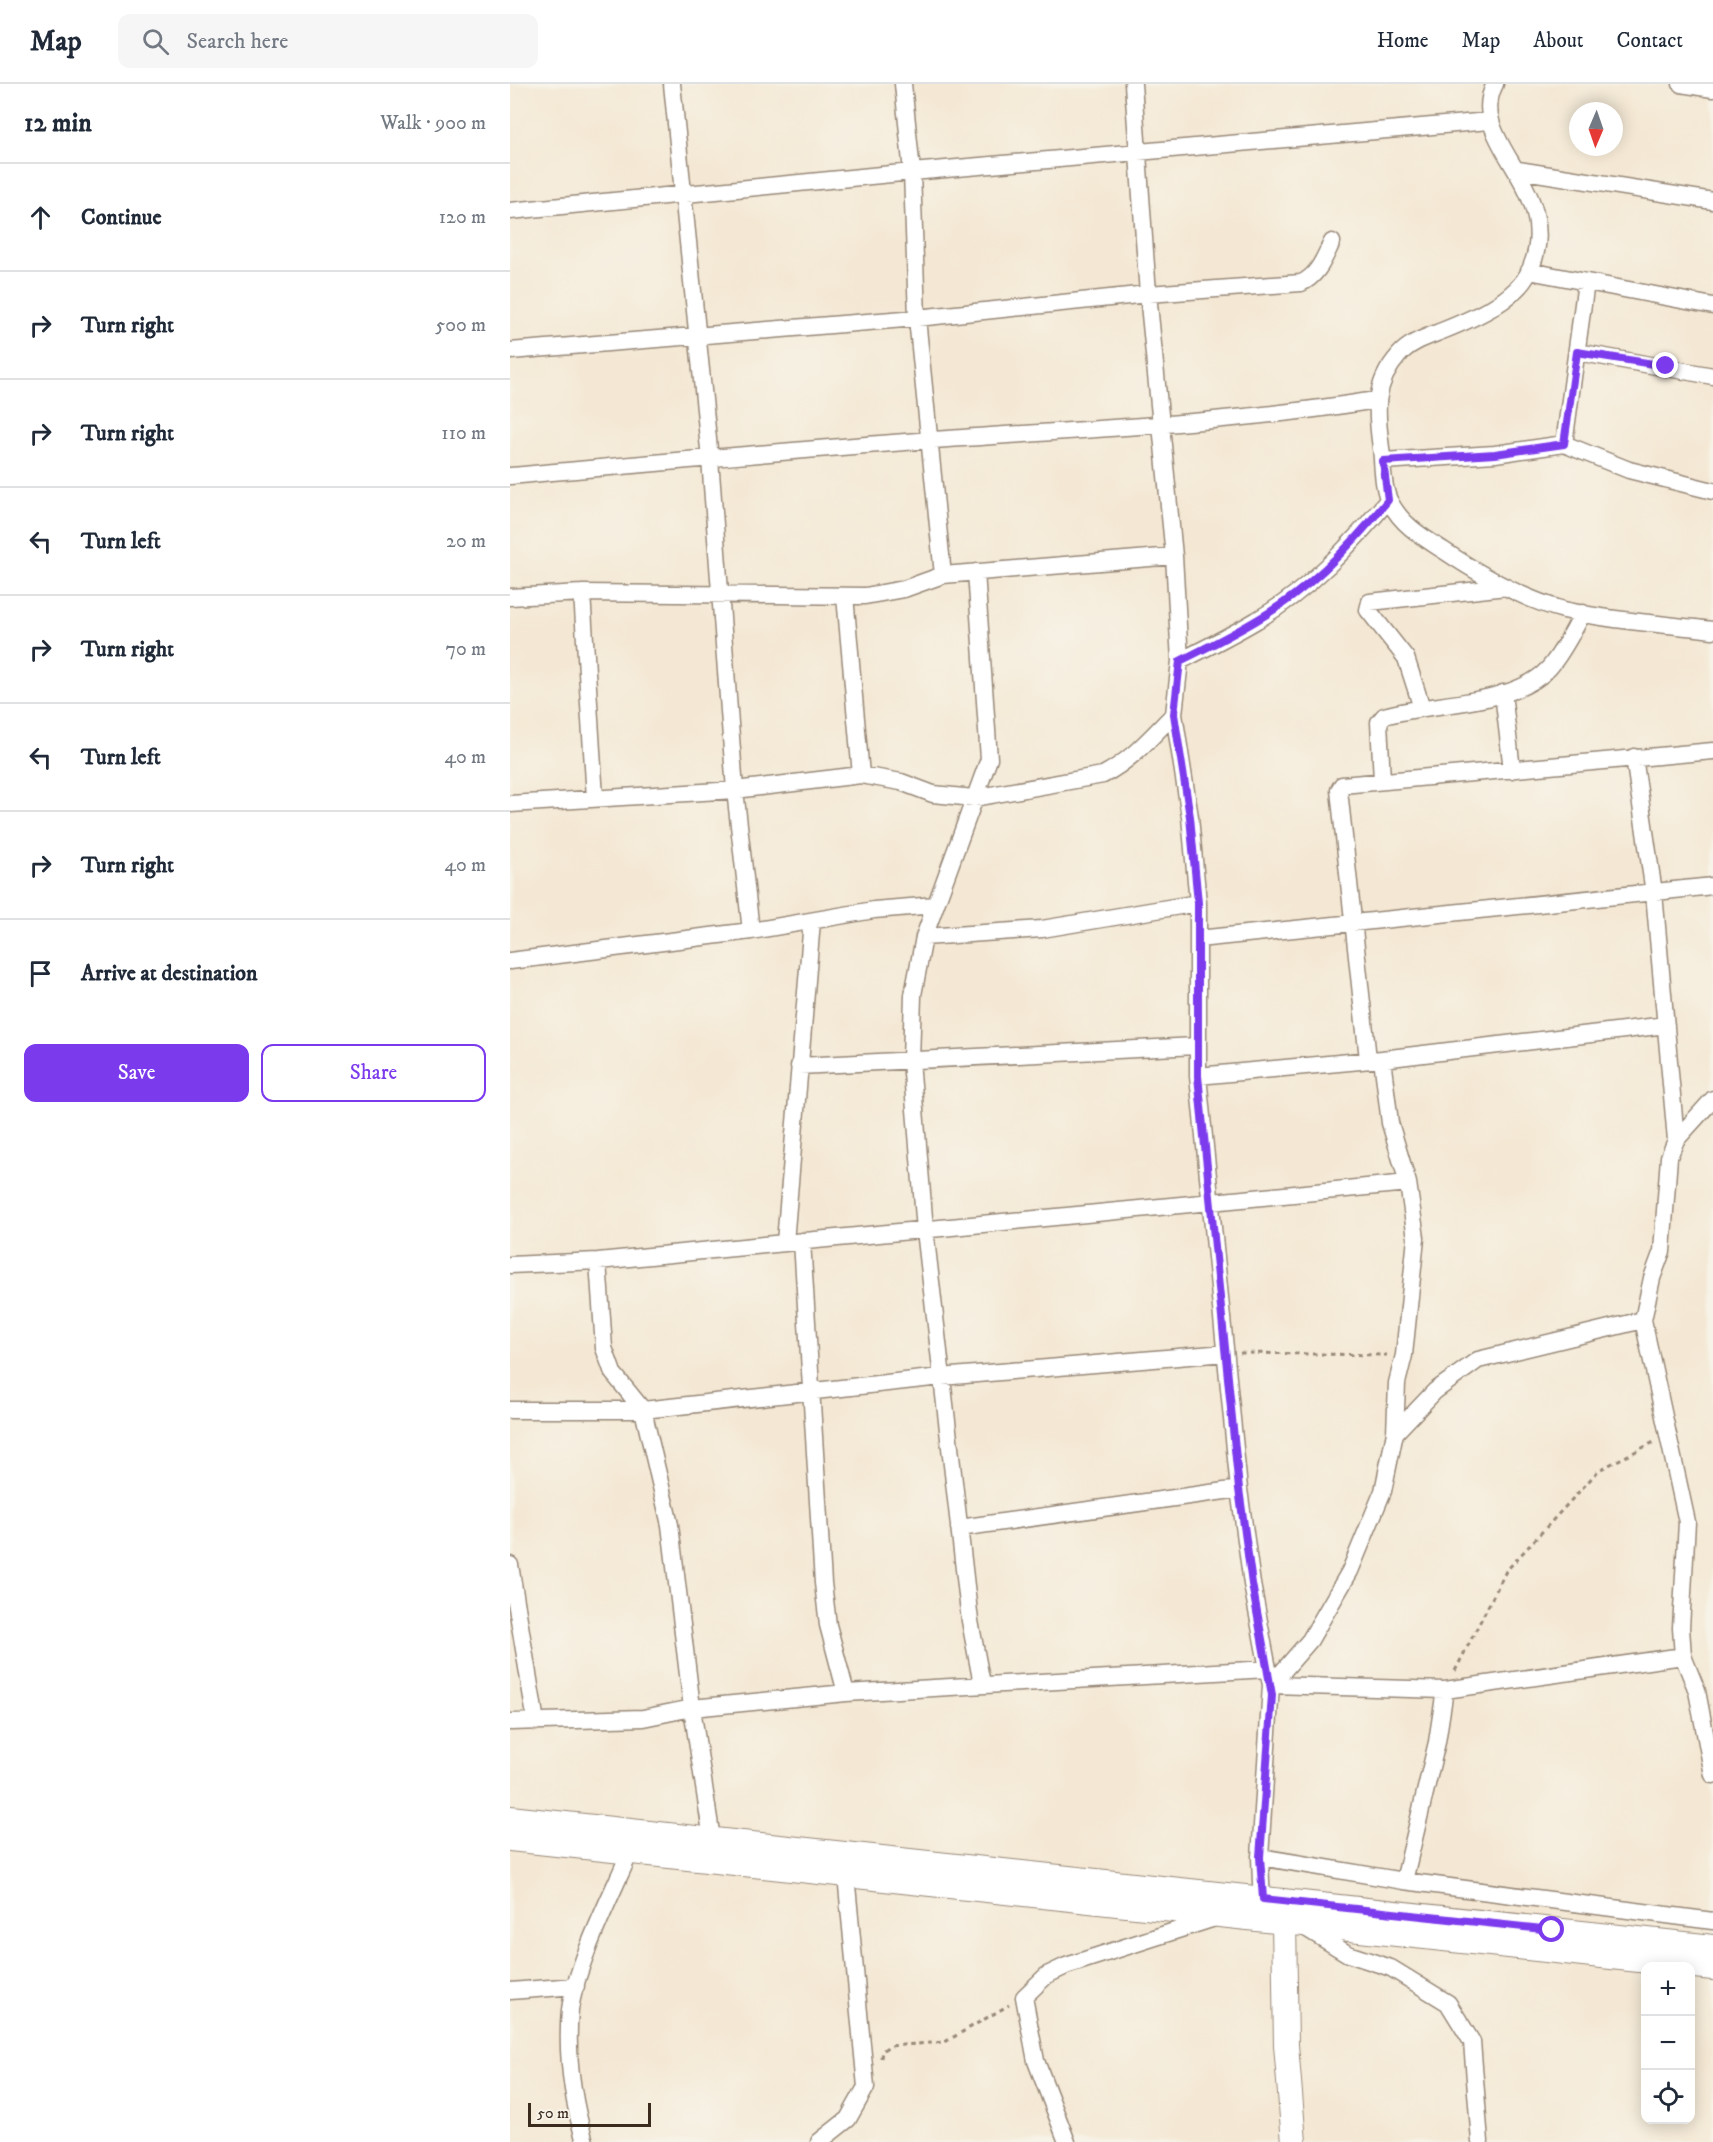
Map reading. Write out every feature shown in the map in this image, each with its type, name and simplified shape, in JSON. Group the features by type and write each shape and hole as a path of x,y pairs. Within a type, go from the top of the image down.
{"street":[{"path":"672,84 710,459 735,790 751,931"},
{"path":"903,84 912,172 917,318 943,575"},
{"path":"1133,84 1159,424 1174,556 1180,661 1174,714 1190,817 1198,903 1198,1076 1213,1204 1239,1489 1252,1584 1269,1677 1260,1857 1277,1916 1294,2142"},
{"path":"1495,84 1491,91 1490,121 1495,137 1518,170 1537,212 1539,242 1529,272 1510,294 1484,311 1414,342 1400,353 1390,366 1376,400 1388,500 1414,531 1478,574 1543,603 1583,613 1713,630"},
{"path":"1681,84 1713,89"},
{"path":"510,211 912,172 1490,121"},
{"path":"1518,170 1713,201"},
{"path":"510,351 917,318 1148,294 1301,283 1311,279 1332,242"},
{"path":"1529,272 1713,306"},
{"path":"1564,444 1586,282"},
{"path":"1577,352 1713,376"},
{"path":"510,476 930,440 1159,424 1331,408 1376,400"},
{"path":"1383,461 1506,453 1564,444 1629,470 1713,491"},
{"path":"1180,661 1257,621 1283,603 1357,539 1388,500"},
{"path":"510,597 582,593 719,597 845,596 893,591 943,575 1174,556"},
{"path":"976,572 989,759 924,937 913,995 911,1061 925,1230 941,1377 970,1621 982,1684"},
{"path":"1422,708 1406,658 1368,610 1370,602 1507,587"},
{"path":"582,593 595,798"},
{"path":"845,596 861,775"},
{"path":"1382,780 1379,722 1384,716 1503,693 1536,679 1549,668 1583,613"},
{"path":"1503,693 1512,770"},
{"path":"510,804 735,790 861,775 901,782 933,794 974,798 1104,775 1120,766 1135,753 1174,714"},
{"path":"1269,1677 1310,1640 1350,1571 1383,1491 1395,1433 1397,1383 1404,1355 1416,1238 1408,1183 1390,1123 1375,1059 1353,922 1339,790 1347,782 1512,770 1713,751"},
{"path":"1634,757 1654,893 1676,1140"},
{"path":"1198,939 1713,886"},
{"path":"924,937 1042,929 1198,903"},
{"path":"510,961 751,931 874,910 935,905"},
{"path":"785,1242 812,921"},
{"path":"1198,1076 1375,1059 1666,1025"},
{"path":"799,1066 1197,1046"},
{"path":"1713,1099 1676,1140 1669,1157 1662,1251 1652,1278 1643,1320 1652,1351 1666,1436 1682,1491 1687,1522 1681,1628 1683,1656 1697,1691 1713,1775"},
{"path":"510,1265 598,1261 1213,1204 1408,1183"},
{"path":"802,1241 824,1594 828,1625 846,1693"},
{"path":"598,1261 604,1348 614,1373 643,1410 670,1525 692,1708 712,1839"},
{"path":"1395,1433 1435,1391 1478,1360 1643,1320"},
{"path":"510,1410 643,1410 941,1377 1225,1353"},
{"path":"959,1528 1239,1489"},
{"path":"510,1565 536,1722"},
{"path":"510,1722 643,1718 692,1708 846,1693 982,1684 1269,1677 1445,1690 1683,1656"},
{"path":"1404,1881 1437,1742 1445,1690"},
{"path":"510,1818 556,1833 630,1852 1222,1916 1277,1916 1713,1947"},
{"path":"510,1839 556,1833 712,1839 1277,1916 1713,1968"},
{"path":"585,2142 577,2113 569,2044 570,2010 576,1986 630,1852"},
{"path":"1260,1857 1404,1881 1713,1921"},
{"path":"819,2142 848,2119 866,2087 846,1875"},
{"path":"1066,2142 1036,2061 1024,1997 1047,1976 1066,1966 1222,1916"},
{"path":"1277,1916 1348,1954 1391,1968 1448,2003 1472,2042 1480,2142"},
{"path":"510,1991 576,1986"}],"path":[{"path":"1225,1353 1404,1355"},
{"path":"1445,1690 1506,1571 1599,1470 1666,1436"},
{"path":"866,2087 876,2077 882,2051 889,2046 945,2042 972,2024 1024,1997"}],"route":[{"path":"1552,1930 1263,1899 1260,1857 1272,1695 1252,1584 1239,1489 1225,1353 1213,1204 1198,1076 1198,903 1190,817 1174,714 1180,661 1257,621 1283,603 1357,539 1388,500 1383,461 1518,452 1564,444 1577,352 1666,366"}]}
